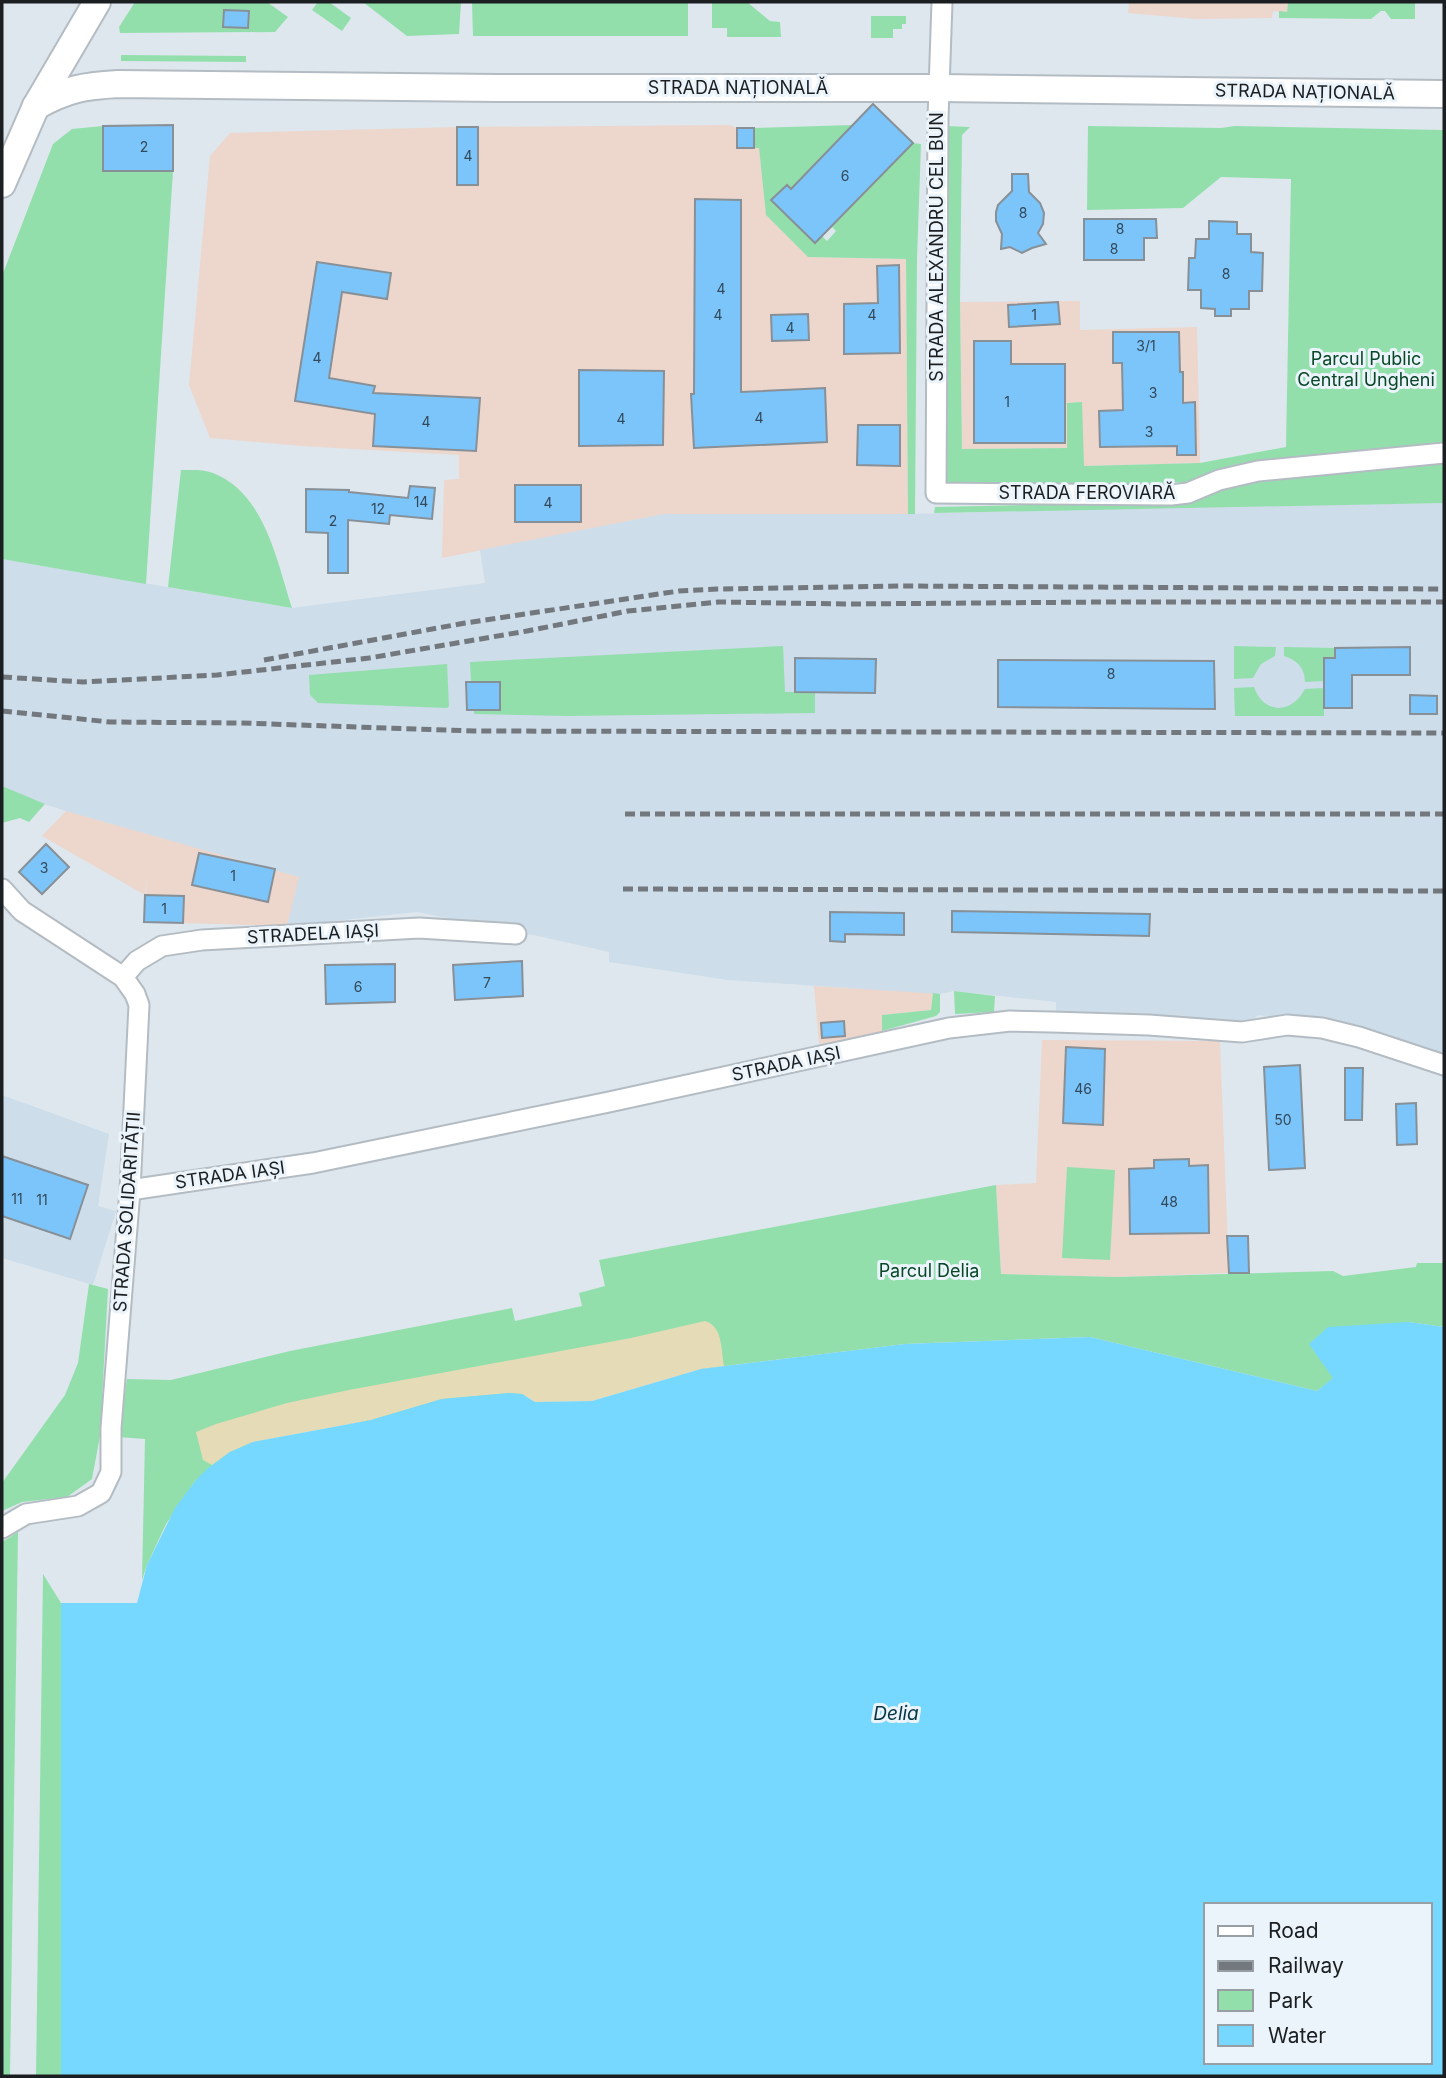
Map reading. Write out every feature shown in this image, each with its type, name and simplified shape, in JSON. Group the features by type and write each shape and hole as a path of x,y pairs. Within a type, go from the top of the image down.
{"street":[{"path":"2,184 36,106 97,2"},
{"name":"STRADA ALEXANDRU CEL BUN","path":"936,493 942,2"},
{"name":"STRADA NAȚIONALĂ","path":"36,106 68,90 83,86 118,84 498,88 939,88 1444,94"},
{"name":"STRADA FEROVIARĂ","path":"936,493 1171,495 1188,493 1219,480 1258,471 1444,453"},
{"name":"STRADA SOLIDARITĂȚII","path":"2,889 22,911 123,977 139,1005 130,1190 112,1415 111,1472 101,1493 78,1506 26,1514 2,1528"},
{"name":"STRADELA IAȘI","path":"123,977 137,961 162,946 201,940 419,928 516,934"},
{"name":"STRADA IAȘI","path":"130,1190 327,1160 949,1028 979,1024 1052,1021 1242,1032 1287,1025 1322,1028 1359,1037 1444,1065"}],"shaded area":[{"path":"1129,2 1288,2 1287,13 1273,11 1272,18 1196,19 1128,13"},
{"path":"730,125 737,128 737,148 759,148 766,215 808,257 906,259 908,514 664,514 442,558 444,480 459,479 459,455 210,438 189,385 210,156 230,133 457,127"},
{"path":"1080,301 1080,330 1197,327 1200,463 1083,466 1081,402 1067,403 1068,448 962,449 960,302"},
{"path":"1444,503 1444,1059 1366,1030 1258,1015 1246,1026 1152,1014 1056,1012 1056,1002 954,991 940,994 728,980 609,962 609,952 417,912 287,926 299,877 66,811 2,786 2,559 292,608 485,583 480,550 664,514 908,514"},
{"path":"66,811 300,877 287,926 144,922 147,880 145,895 42,836"},
{"path":"814,986 933,993 931,1010 882,1015 883,1035 819,1044"},
{"path":"1042,1040 1220,1041 1229,1273 1117,1277 1001,1274 996,1185 1036,1183"},
{"path":"2,1095 109,1134 98,1206 116,1211 93,1285 2,1258"}],"green space":[{"path":"135,2 267,2 288,17 275,32 120,33 119,27"},
{"path":"318,2 329,2 351,18 342,31 312,10"},
{"path":"363,2 461,2 459,34 407,36"},
{"path":"472,2 688,2 688,36 473,36"},
{"path":"712,2 747,2 770,21 780,22 781,37 727,37 727,28 712,28"},
{"path":"1288,2 1415,2 1415,19 1391,19 1385,11 1371,19 1279,18 1279,11 1287,12"},
{"path":"871,16 906,16 906,24 902,24 902,29 893,29 893,38 871,38"},
{"path":"121,55 246,56 246,62 121,61"},
{"path":"853,125 791,189 786,185 779,192 783,197 776,205 815,243 822,236 827,241 836,231 832,227 913,143 921,144 917,259 915,514 908,514 906,259 808,257 766,215 759,148 754,148 754,128"},
{"path":"103,126 103,171 173,171 146,584 2,559 2,276 53,144 72,129"},
{"name":"Parcul Public Central Ungheni","path":"946,126 970,127 962,135 962,449 1067,448 1067,403 1082,402 1084,466 1200,463 1286,447 1291,179 1221,177 1183,208 1087,210 1088,126 1444,130 1444,445 1287,460 1186,482 1098,485 945,483"},
{"path":"1444,459 1444,503 934,513 935,507 1180,502 1249,479"},
{"path":"181,470 213,473 231,483 245,496 257,512 274,550 292,608 168,587"},
{"path":"783,646 785,692 815,692 815,713 568,716 474,714 474,709 500,710 500,683 471,682 470,662"},
{"path":"1234,646 1276,647 1275,656 1261,664 1253,678 1234,679"},
{"path":"1284,647 1335,648 1335,658 1324,658 1324,681 1305,682 1299,665 1284,656"},
{"path":"447,664 447,708 318,703 310,695 309,675"},
{"path":"1254,687 1264,703 1278,708 1293,703 1305,689 1324,688 1324,716 1235,716 1234,688"},
{"path":"2,786 45,804 29,822 20,818 2,823"},
{"path":"954,991 995,996 994,1012 955,1014"},
{"path":"933,993 940,994 940,1012 936,1016 882,1031 882,1015 931,1010"},
{"path":"1067,1167 1115,1170 1110,1260 1062,1258"},
{"name":"Parcul Delia","path":"996,1185 1001,1274 1117,1277 1333,1271 1343,1276 1416,1267 1417,1263 1444,1263 1444,1327 1409,1322 1317,1391 1090,1337 905,1344 701,1369 322,1428 253,1442 196,1480 166,1524 142,1580 145,1439 118,1437 127,1379 171,1380 290,1351 512,1308 515,1321 582,1306 579,1293 605,1286 599,1260"},
{"path":"89,1284 108,1289 100,1436 92,1479 67,1497 22,1502 2,1511 2,1483 65,1395 78,1363"},
{"path":"18,1532 10,2076 2,2076 2,1542"},
{"path":"43,1574 61,1603 61,2076 36,2076"}],"sand":[{"path":"705,1321 718,1333 724,1366 701,1369 592,1401 535,1402 522,1394 509,1393 442,1399 371,1420 253,1442 230,1452 212,1465 203,1460 196,1432 287,1403 631,1338"}],"water":[{"name":"Delia","path":"1409,1322 1444,1327 1444,2076 61,2076 61,1603 137,1603 147,1565 175,1508 196,1480 230,1452 253,1442 371,1420 442,1399 509,1393 522,1394 535,1402 592,1401 701,1369 905,1344 1090,1337 1317,1391 1333,1378 1309,1344 1328,1327"}],"building":[{"path":"224,10 249,11 248,28 223,27"},
{"path":"873,104 913,143 815,243 771,200 787,185 791,189"},
{"path":"173,125 173,171 103,171 103,126"},
{"path":"457,127 478,127 478,185 457,185"},
{"path":"737,128 754,128 754,148 737,148"},
{"path":"1012,174 1028,174 1029,192 1040,203 1044,213 1043,224 1038,233 1046,244 1022,253 1010,247 1001,249 1002,234 996,221 998,205 1012,191"},
{"path":"695,199 741,200 741,392 825,388 827,442 694,448 691,394 694,394"},
{"path":"1084,219 1156,219 1157,238 1144,238 1144,260 1084,260"},
{"path":"1209,221 1237,222 1237,234 1251,234 1251,252 1263,253 1262,291 1249,291 1249,309 1231,309 1231,316 1215,316 1215,309 1201,308 1201,290 1188,290 1189,258 1195,258 1196,239 1209,239"},
{"path":"317,262 391,273 387,299 342,292 329,378 375,386 373,393 480,398 476,451 373,446 375,414 295,401"},
{"path":"899,265 900,353 844,354 844,304 878,303 877,266"},
{"path":"1058,302 1060,324 1009,327 1008,305"},
{"path":"808,314 809,340 772,341 771,315"},
{"path":"1113,332 1179,332 1183,403 1195,402 1196,455 1177,455 1177,446 1100,447 1099,411 1123,410 1122,363 1113,363"},
{"path":"974,341 1011,341 1011,364 1065,364 1065,443 974,443"},
{"path":"579,370 664,371 663,445 579,446"},
{"path":"858,425 900,425 900,466 857,465"},
{"path":"515,485 581,485 581,522 515,522"},
{"path":"410,486 435,488 432,519 390,515 389,524 348,520 348,573 328,573 328,533 306,532 306,489 349,490 408,498"},
{"path":"1410,647 1410,675 1352,675 1352,708 1324,708 1324,658 1335,658 1335,648"},
{"path":"795,658 876,659 875,693 795,692"},
{"path":"998,660 1214,661 1215,709 998,707"},
{"path":"466,682 500,682 500,710 467,710"},
{"path":"1410,695 1437,696 1437,714 1410,714"},
{"path":"46,844 69,867 42,894 19,872"},
{"path":"199,853 275,869 268,902 192,885"},
{"path":"145,895 184,896 183,923 144,922"},
{"path":"952,911 1150,914 1149,936 952,932"},
{"path":"830,912 904,913 904,935 845,934 845,942 830,941"},
{"path":"522,961 523,996 455,1000 453,965"},
{"path":"395,964 395,1002 326,1004 325,965"},
{"path":"844,1021 845,1036 822,1038 821,1023"},
{"path":"1066,1047 1105,1049 1103,1125 1063,1123"},
{"path":"1300,1065 1305,1168 1269,1170 1264,1067"},
{"path":"1345,1068 1363,1068 1362,1120 1345,1120"},
{"path":"1416,1103 1417,1144 1397,1145 1396,1104"},
{"path":"2,1156 88,1185 70,1239 2,1216"},
{"path":"1189,1159 1189,1166 1208,1165 1209,1233 1130,1234 1129,1169 1154,1168 1154,1160"},
{"path":"1227,1236 1248,1236 1249,1273 1229,1273"}],"railway":[{"path":"264,660 465,623 679,591 905,586 1444,589"},
{"path":"2,677 83,682 217,675 369,658 628,611 719,602 1444,602"},
{"path":"2,711 110,722 241,723 474,731 1444,733"},
{"path":"625,814 1444,814"},
{"path":"623,889 1444,891"}]}
